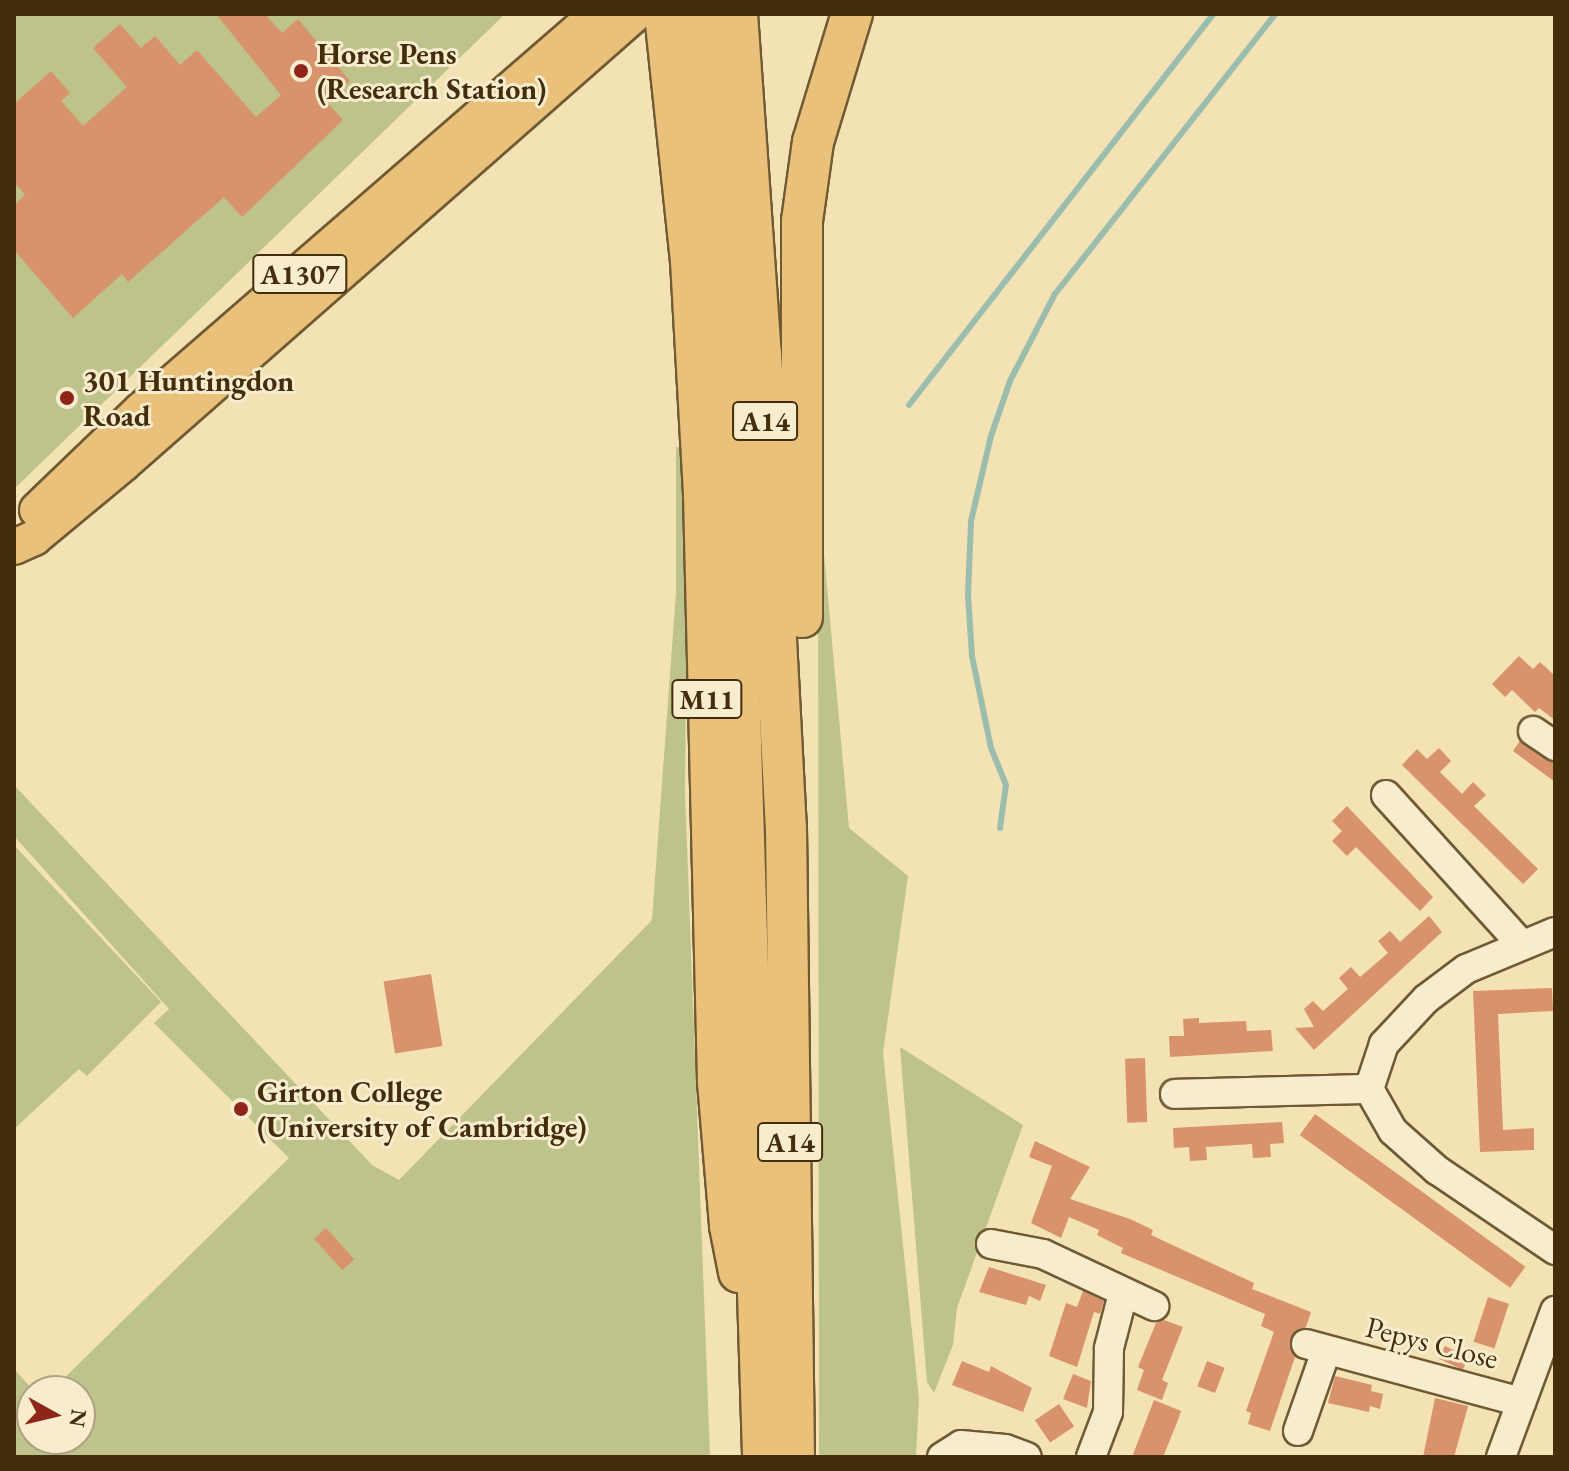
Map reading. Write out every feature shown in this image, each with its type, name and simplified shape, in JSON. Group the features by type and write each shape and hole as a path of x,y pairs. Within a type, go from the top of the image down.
{"highway":[{"name":"M11","path":"665,14 691,261 704,495 718,1082 730,1226 762,1381"},
{"name":"A14","path":"703,14 729,354 763,1457"},
{"name":"A14","path":"737,14 761,353 786,828 794,1457"},
{"name":"A14","path":"786,828 801,687 802,221 813,142 852,14"}],"main road":[{"name":"A1307","path":"16,546 25,521 152,420 616,20"}],"street":[{"path":"1386,795 1520,943"},
{"path":"1555,932 1520,943 1466,969 1426,999 1384,1044 1369,1089 1393,1131 1437,1170 1555,1250"},
{"path":"1175,1094 1369,1089"},
{"path":"991,1244 1043,1254 1154,1306"},
{"path":"1091,1457 1108,1412 1109,1348 1123,1294"},
{"path":"1501,1457 1555,1311"},
{"name":"Pepys Close","path":"1298,1431 1316,1347 1521,1402"},
{"path":"942,1457 961,1445 1027,1457"}],"green space":[{"path":"14,14 505,14 14,489"},
{"path":"676,447 688,449 685,792 710,1457 14,1457 14,1369 19,1375 16,1375 16,1455 96,1455 96,1375 67,1375 289,1158 154,1023 169,1009 14,836 14,785 372,1165 399,1180 652,920 676,592"},
{"path":"818,488 849,828 908,876 883,1053 919,1399 916,1457 819,1457"},
{"path":"14,845 161,1002 87,1076 79,1069 14,1129"},
{"path":"900,1047 1023,1125 957,1308 953,1345 934,1393 927,1382"}],"building":[{"path":"216,14 265,14 282,33 298,19 350,81 326,101 343,120 242,217 224,197 128,282 122,274 73,318 14,250 14,205 25,195 14,182 14,104 51,71 70,93 61,101 83,126 127,87 93,48 120,24 141,48 155,36 180,65 197,50 256,117 281,95"},
{"path":"1519,656 1533,669 1540,662 1555,676 1555,720 1539,708 1535,712 1512,690 1505,697 1492,684"},
{"path":"1520,741 1555,763 1555,782 1513,751"},
{"path":"1439,748 1451,761 1440,772 1462,794 1473,782 1486,795 1474,806 1538,869 1523,884 1402,765 1417,749 1427,759"},
{"path":"1347,806 1433,897 1420,911 1356,847 1347,856 1332,841 1342,831 1332,821"},
{"path":"1429,916 1442,932 1314,1050 1295,1028 1314,1027 1304,1009 1313,1001 1323,1011 1348,989 1339,978 1351,967 1360,977 1388,953 1378,941 1390,931 1400,942"},
{"path":"431,974 442,1046 395,1054 384,982"},
{"path":"1552,988 1553,1011 1498,1014 1503,1130 1534,1128 1534,1150 1480,1152 1473,991"},
{"path":"1199,1018 1199,1023 1246,1021 1247,1031 1271,1030 1273,1051 1170,1057 1169,1036 1184,1036 1183,1019"},
{"path":"1145,1058 1147,1122 1127,1123 1125,1059"},
{"path":"1315,1114 1525,1267 1510,1288 1300,1135"},
{"path":"1282,1122 1284,1143 1270,1144 1271,1157 1253,1158 1252,1144 1206,1147 1207,1160 1190,1161 1189,1147 1174,1148 1173,1128"},
{"path":"1035,1141 1090,1167 1070,1199 1130,1219 1153,1230 1151,1235 1254,1283 1252,1289 1311,1312 1306,1327 1290,1339 1295,1357 1270,1431 1248,1424 1251,1413 1246,1411 1274,1332 1261,1326 1265,1314 1121,1253 1123,1248 1097,1235 1099,1230 1069,1217 1061,1238 1031,1223 1052,1166 1029,1157"},
{"path":"326,1228 354,1259 342,1270 314,1239"},
{"path":"989,1267 1046,1285 1040,1301 1029,1296 1026,1305 979,1292"},
{"path":"1083,1291 1104,1301 1100,1314 1094,1312 1077,1367 1049,1356 1066,1303 1077,1307"},
{"path":"1488,1297 1509,1304 1494,1348 1473,1342"},
{"path":"1164,1320 1183,1327 1162,1380 1168,1383 1162,1400 1137,1390 1144,1370 1138,1367 1156,1323"},
{"path":"1445,1346 1469,1357 1463,1370 1439,1359"},
{"path":"962,1361 989,1372 991,1366 1032,1388 1023,1412 952,1385"},
{"path":"1207,1361 1225,1368 1215,1393 1197,1386"},
{"path":"1073,1374 1091,1381 1087,1408 1063,1399"},
{"path":"1335,1376 1372,1385 1371,1391 1383,1394 1380,1409 1370,1406 1369,1412 1328,1403"},
{"path":"1435,1398 1468,1406 1454,1457 1423,1457"},
{"path":"1154,1400 1181,1411 1178,1420 1163,1457 1132,1457"},
{"path":"1059,1404 1074,1426 1050,1443 1035,1420"}],"waterway":[{"path":"909,405 1213,14"},
{"path":"1000,828 1006,785 991,748 972,656 968,594 971,521 991,436 1010,381 1055,294 1275,14"}],"place":[{"name":"Horse Pens (Research Station)","path":"301,71"},
{"name":"301 Huntingdon Road","path":"67,398"},
{"name":"Girton College (University of Cambridge)","path":"241,1109"}]}
